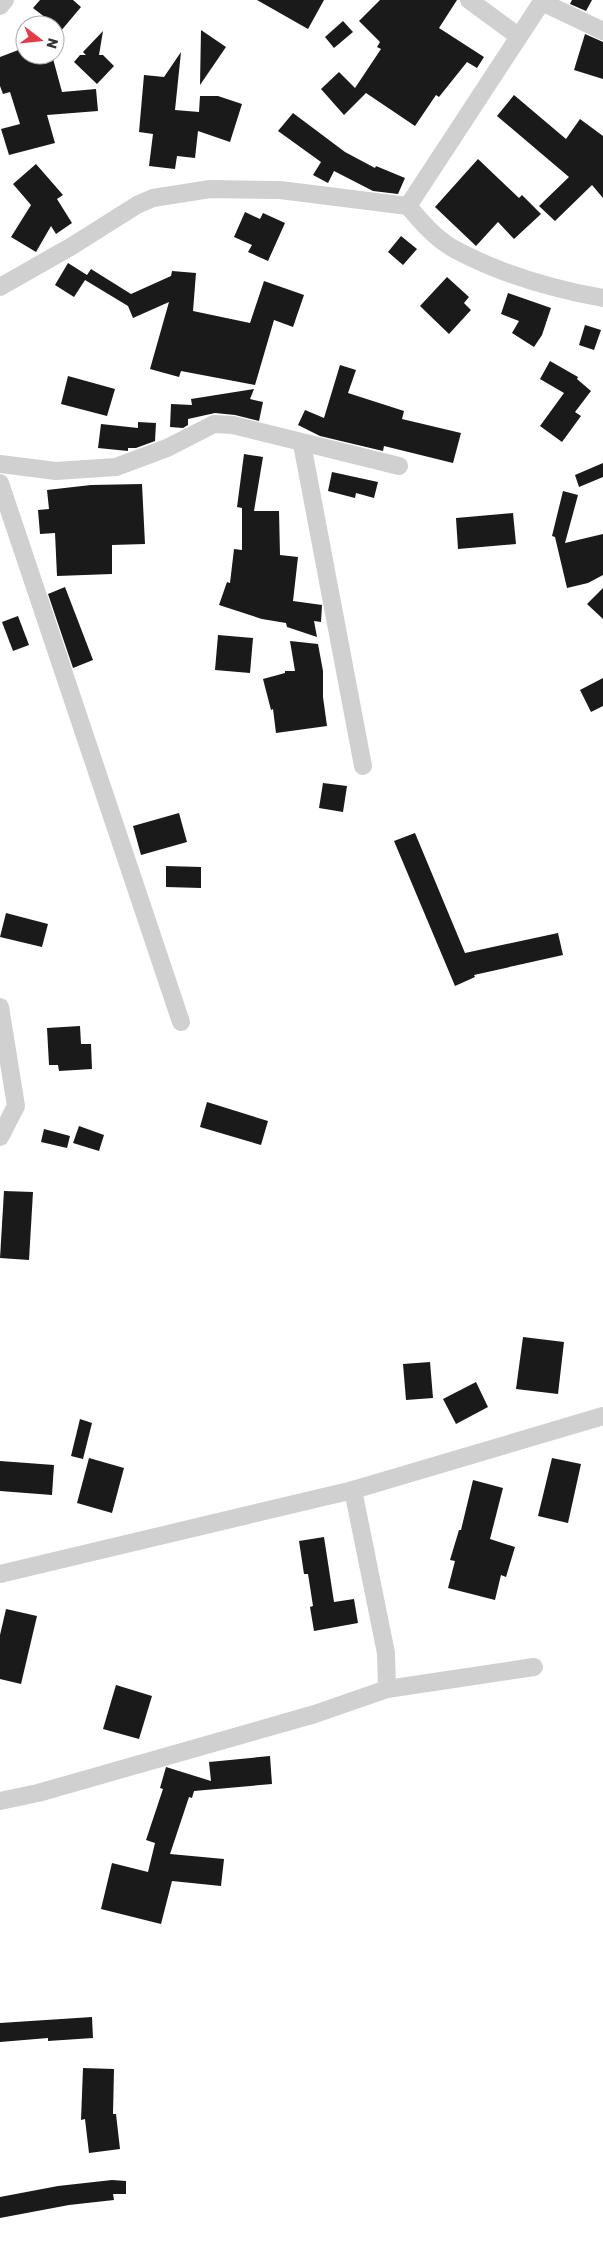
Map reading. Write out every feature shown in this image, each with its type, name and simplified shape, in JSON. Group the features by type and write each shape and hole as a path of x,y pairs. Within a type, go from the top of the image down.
{"street":[{"path":"0,6 5,0"},
{"path":"469,0 518,36"},
{"path":"408,206 518,36 543,1 603,31"},
{"path":"0,287 72,246 137,205 153,198 210,189 280,190 408,206 426,227 455,250 509,273 569,292 603,298"},
{"path":"0,464 56,471 116,467 167,448 214,424 233,425 302,444 400,466"},
{"path":"302,444 363,766"},
{"path":"0,483 181,1022"},
{"path":"0,1007 16,1106 0,1137"},
{"path":"0,1574 353,1490 603,1416"},
{"path":"353,1490 386,1653 387,1688"},
{"path":"0,1800 38,1793 305,1717 387,1688 534,1667"}],"building":[{"path":"40,0 73,0 81,7 65,26 65,15 42,15 33,8"},
{"path":"257,0 324,0 308,29"},
{"path":"380,0 457,0 439,28 484,57 477,68 467,62 439,97 436,95 415,126 366,93 344,115 321,89 339,72 355,88 381,49 377,47 380,42 359,21"},
{"path":"572,0 592,0 586,11 570,4"},
{"path":"343,21 353,32 334,48 325,37"},
{"path":"201,30 226,47 200,85"},
{"path":"103,31 99,55 103,55 114,66 97,84 74,62 80,55 86,55 83,52"},
{"path":"585,34 603,42 603,79 574,70"},
{"path":"15,51 15,65 55,65 62,92 96,89 98,111 47,115 55,143 9,155 1,129 20,124 10,92 3,94 0,86 0,57"},
{"path":"181,52 175,110 199,112 200,96 218,96 242,104 230,142 198,131 195,158 177,156 175,169 149,166 153,134 139,132 144,75 164,77"},
{"path":"514,95 566,139 580,119 603,136 603,198 592,185 555,221 539,206 569,177 497,116"},
{"path":"293,113 345,152 375,168 376,166 405,178 398,194 373,191 334,171 328,183 313,175 321,162 278,131"},
{"path":"478,159 519,198 522,195 541,214 514,239 498,222 476,246 435,207"},
{"path":"36,164 63,195 57,199 72,223 56,234 51,226 36,252 11,237 31,205 13,184"},
{"path":"245,212 260,219 263,213 285,223 268,261 248,252 252,245 234,237"},
{"path":"401,236 417,249 403,265 388,252"},
{"path":"68,263 87,275 91,269 131,294 171,276 172,271 196,273 193,311 250,323 264,281 304,295 293,327 274,320 255,385 181,371 179,377 150,369 169,302 133,318 128,306 85,280 74,297 55,285"},
{"path":"447,277 469,297 464,303 471,310 449,334 420,306"},
{"path":"508,293 551,308 542,335 534,347 512,333 519,321 501,314"},
{"path":"585,325 601,330 594,350 579,345"},
{"path":"550,361 578,377 577,379 591,391 575,412 581,416 562,442 540,426 564,393 540,379"},
{"path":"340,365 356,370 348,393 404,411 402,419 461,433 453,463 384,446 383,451 320,436 298,425 305,410 324,418"},
{"path":"68,376 115,389 107,416 61,404"},
{"path":"254,389 250,399 263,402 259,421 235,415 215,413 188,419 188,425 183,428 170,427 171,404 192,405 191,399"},
{"path":"138,422 156,423 155,441 136,448 128,448 128,451 98,448 101,424 138,428"},
{"path":"244,454 263,457 254,511 279,511 280,555 298,557 293,601 322,605 321,622 314,621 317,637 287,627 286,623 262,619 219,605 227,582 230,583 234,549 242,550 242,508 237,507"},
{"path":"603,463 603,477 579,487 575,475"},
{"path":"332,472 378,482 374,498 356,493 355,498 328,491"},
{"path":"142,484 145,544 112,545 112,574 57,576 55,533 40,534 38,510 49,509 47,490 91,485"},
{"path":"563,491 578,495 565,543 603,534 603,575 588,583 567,588 555,537 552,536"},
{"path":"513,513 516,544 458,549 456,518"},
{"path":"65,587 93,660 73,668 48,594"},
{"path":"603,588 603,619 587,604"},
{"path":"18,616 29,645 13,651 2,622"},
{"path":"218,635 253,638 250,673 215,670"},
{"path":"290,641 318,644 323,671 323,697 327,726 276,733 273,709 271,710 263,679 285,673 285,671 295,671"},
{"path":"603,678 603,706 591,712 580,690"},
{"path":"323,783 347,786 343,812 319,808"},
{"path":"179,813 187,842 141,855 133,826"},
{"path":"415,833 465,953 558,933 563,955 474,975 475,977 455,986 394,841"},
{"path":"166,866 201,867 201,888 166,887"},
{"path":"6,913 48,924 42,947 0,937"},
{"path":"80,1026 81,1044 91,1044 92,1069 59,1071 58,1065 49,1065 47,1028"},
{"path":"207,1102 268,1121 261,1145 200,1127"},
{"path":"79,1126 104,1135 99,1151 73,1143"},
{"path":"44,1129 70,1136 67,1148 41,1142"},
{"path":"4,1191 33,1192 29,1260 0,1258"},
{"path":"523,1337 564,1342 558,1394 516,1389"},
{"path":"430,1362 433,1398 406,1400 403,1364"},
{"path":"476,1382 488,1407 456,1424 443,1399"},
{"path":"80,1419 92,1423 83,1459 71,1456"},
{"path":"89,1458 124,1468 112,1513 77,1503"},
{"path":"552,1458 581,1464 568,1523 538,1516"},
{"path":"0,1461 54,1465 52,1495 0,1491"},
{"path":"473,1480 503,1488 490,1539 515,1547 506,1577 501,1575 495,1600 448,1588 455,1561 450,1560 459,1530 461,1530"},
{"path":"324,1537 334,1602 354,1599 358,1623 314,1631 310,1607 313,1606 308,1574 304,1574 299,1541"},
{"path":"6,1609 37,1616 21,1684 0,1679 0,1635"},
{"path":"116,1685 152,1696 139,1739 103,1729"},
{"path":"270,1756 272,1784 194,1791 192,1798 189,1797 170,1854 224,1859 221,1886 172,1881 161,1924 101,1909 112,1863 148,1872 155,1843 146,1840 163,1789 160,1788 166,1767 211,1781 209,1762"},
{"path":"92,2017 93,2038 48,2041 48,2038 0,2042 0,2023"},
{"path":"83,2068 114,2069 113,2114 116,2114 120,2149 89,2153 85,2119 81,2120"},
{"path":"112,2180 126,2181 126,2194 113,2194 114,2200 69,2205 0,2218 0,2197 58,2186"}]}
